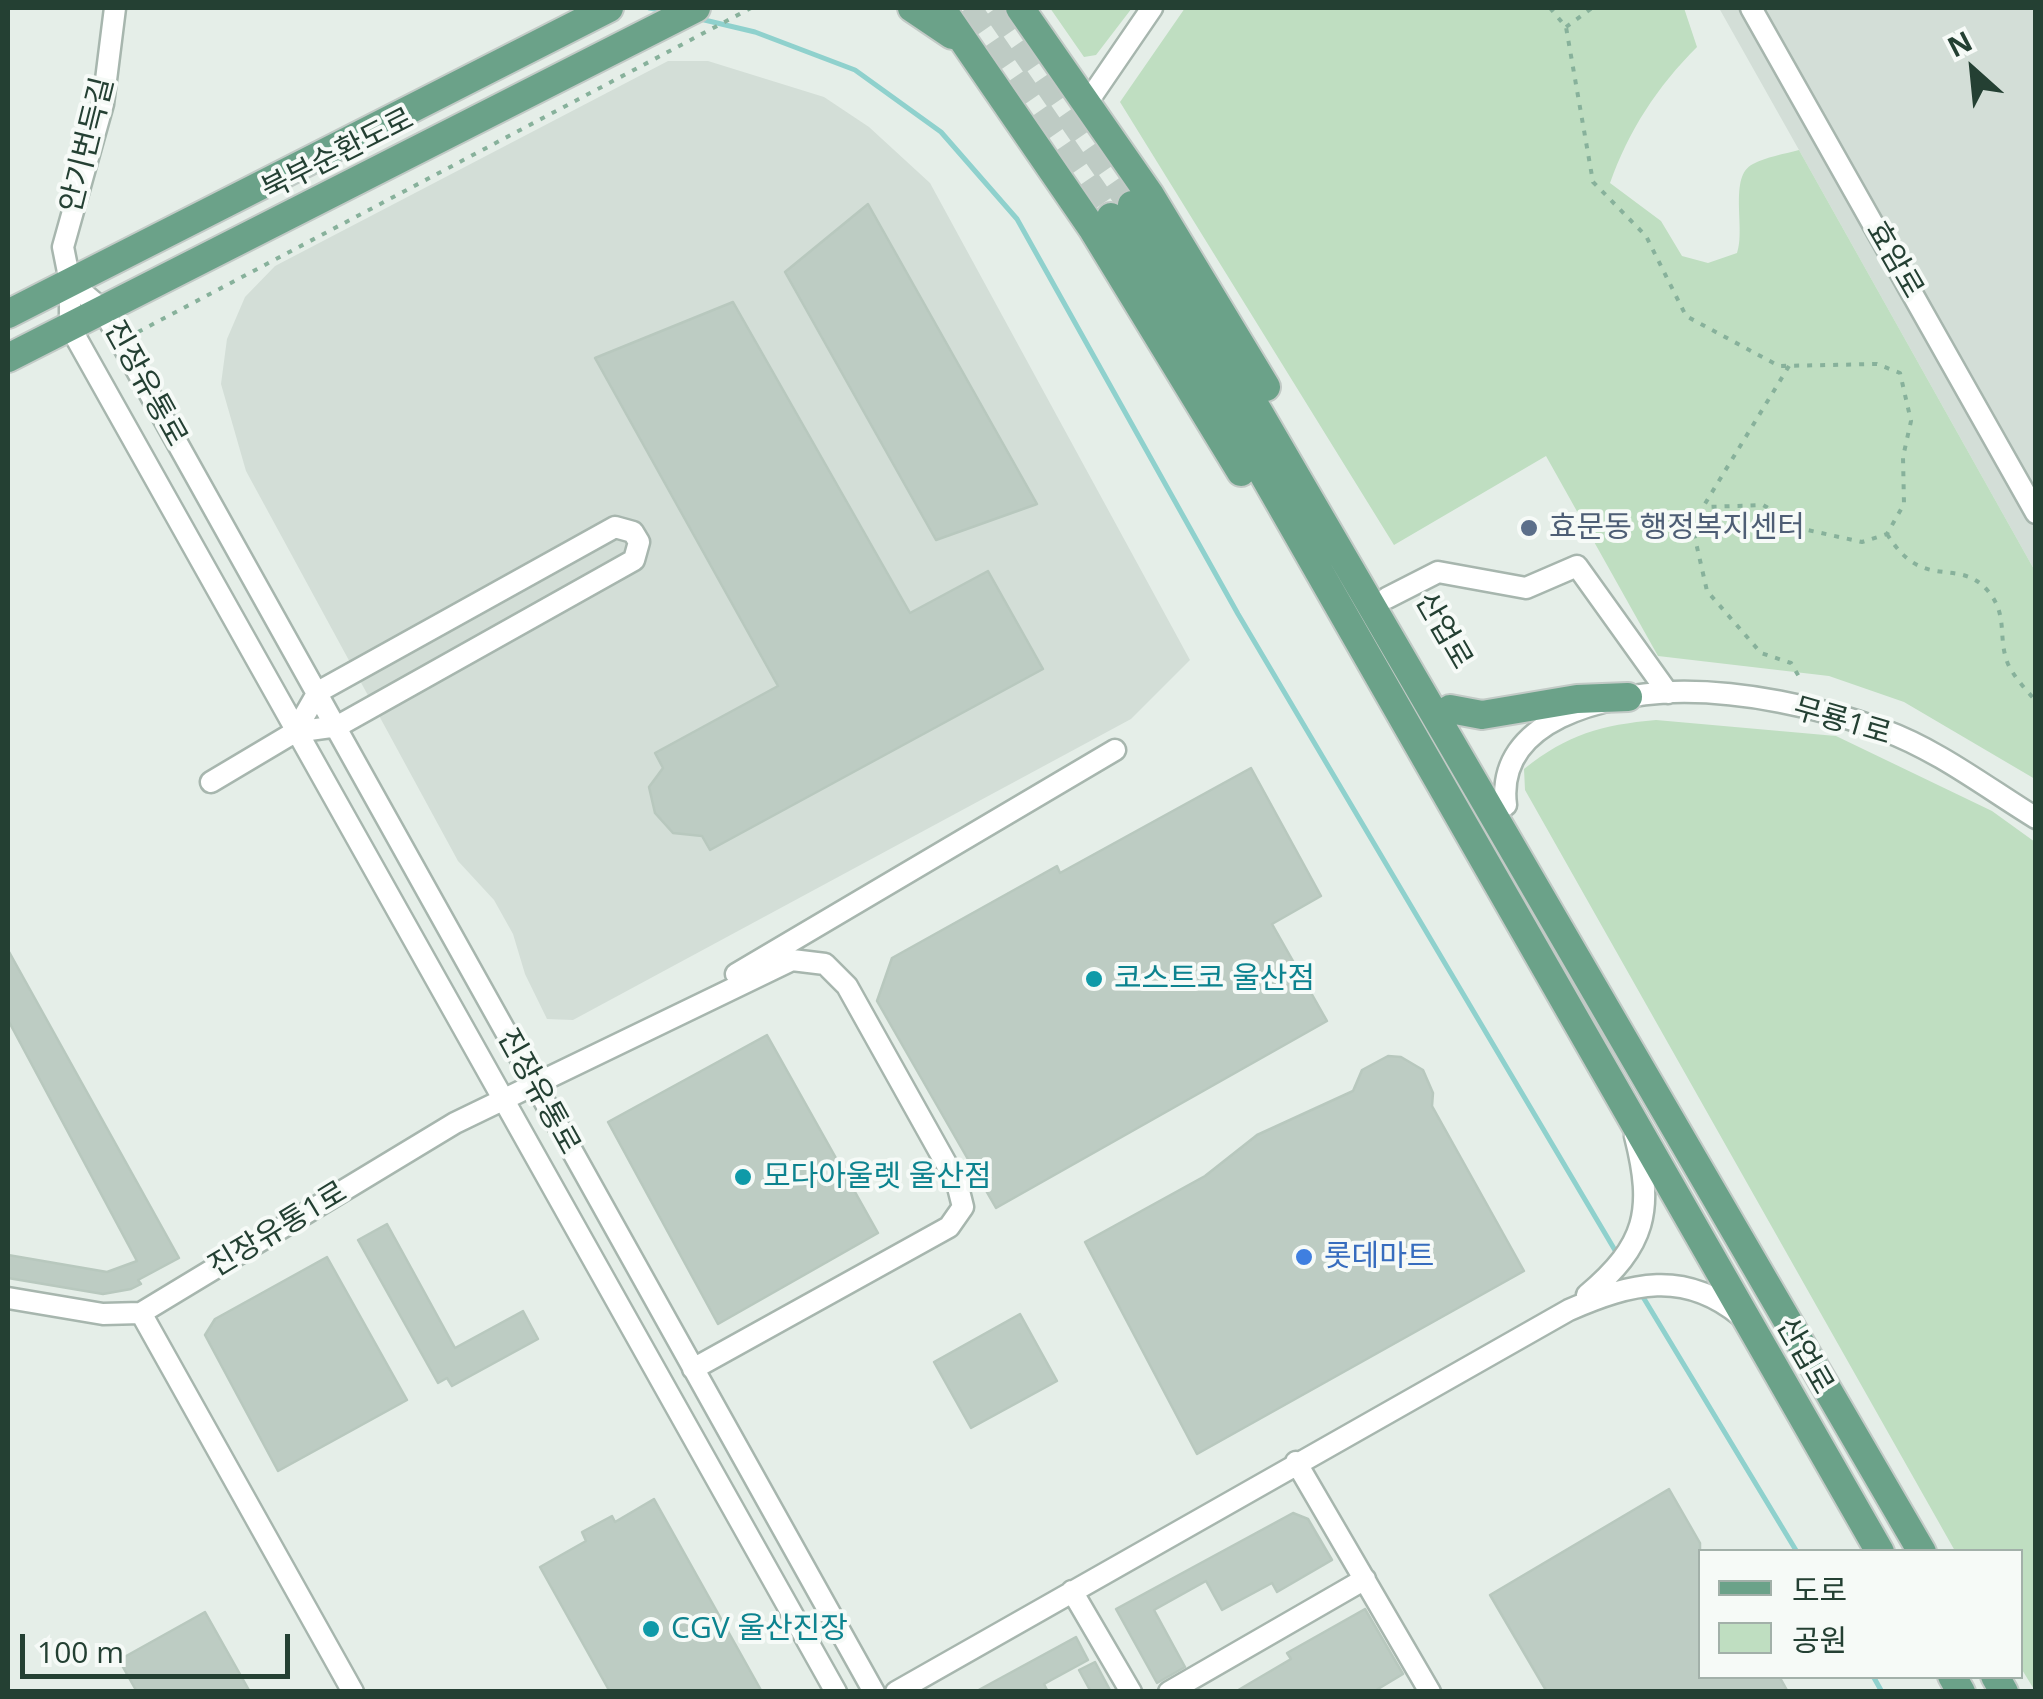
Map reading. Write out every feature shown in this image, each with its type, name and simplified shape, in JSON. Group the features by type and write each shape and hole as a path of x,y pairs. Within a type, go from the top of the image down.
{"main road":[{"name":"북부순환도로","path":"8,314 609,8"},
{"path":"912,8 940,24 979,60"},
{"name":"산업로","path":"941,8 1092,228 1463,828"},
{"name":"산업로","path":"1020,8 1194,266 1642,1046 1778,1305"},
{"path":"1033,8 1050,50"},
{"name":"북부순환도로","path":"8,358 640,36 701,19"},
{"name":"산업로","path":"1878,1549 1210,381 1121,211 1233,368 1920,1549"},
{"path":"1450,709 1482,715 1577,700 1628,697"}],"street":[{"name":"안기번득길","path":"70,282 63,248 103,104 116,8"},
{"path":"1087,103 1152,8"},
{"name":"효암로","path":"1751,8 2036,513"},
{"name":"진장유통로","path":"70,282 104,310 874,1692"},
{"name":"진장유통로","path":"70,282 70,327 836,1692"},
{"path":"211,782 296,732 338,726 634,560 639,542 633,532 615,527 318,692 296,732"},
{"path":"1387,598 1438,572 1526,588 1577,566 1668,693"},
{"name":"무룡1로","path":"1506,805 1505,769 1528,737 1580,710 1628,697 1668,693 1772,703 1885,730 1934,755 2036,818"},
{"path":"645,1030 857,899 1115,750"},
{"path":"645,1030 792,960 825,964 847,986 962,1196 959,1218 949,1227 693,1369"},
{"name":"진장유통1로","path":"141,1313 455,1124 645,1030"},
{"path":"1569,1310 1606,1278 1638,1236 1646,1194 1630,1120"},
{"path":"896,1692 1569,1310 1633,1285 1670,1283 1712,1296 1746,1321"},
{"path":"8,1298 103,1314 141,1313 353,1692"},
{"path":"1296,1462 1424,1689"},
{"path":"1169,1692 1365,1579"},
{"path":"1072,1591 1131,1692"}],"path":[{"path":"121,341 701,19 734,16 751,8"},
{"path":"1550,8 1566,27 1593,182 1646,236 1686,316 1778,366 1876,364 1900,373 1912,421 1903,457 1904,504 1886,534 1862,542 1803,529 1763,505 1706,507"},
{"path":"1566,27 1592,8"},
{"path":"1789,366 1692,525 1706,591 1762,653 1791,663 1800,680"},
{"path":"1886,534 1900,555 1924,572 1966,575 1986,588 2004,612 2008,663 2036,701"}],"shaded area":[{"path":"1719,8 2035,8 2035,571 1799,150"},
{"path":"668,61 708,61 824,97 869,127 930,183 1190,660 1131,719 573,1020 547,1019 525,974 513,934 494,900 458,861 246,471 221,384 227,339 245,297 275,266"}],"green space":[{"path":"1050,8 1132,8 1096,55 1084,57"},
{"path":"1185,8 1684,8 1697,47 1646,110 1610,183 1661,221 1682,256 1708,263 1737,253 1739,191 1746,170 1764,159 1799,150 2035,571 2035,779 1904,702 1829,676 1658,656 1546,456 1394,545 1120,102"},
{"path":"1656,720 1836,736 1992,811 2035,842 2035,1691 2023,1671 2023,1549 1954,1549 1525,790 1524,769 1555,747 1618,725"}],"building":[{"path":"868,204 1037,504 936,540 785,272"},
{"path":"733,302 910,613 988,571 1043,669 710,850 702,836 673,833 655,813 649,787 663,768 655,753 778,686 595,358"},
{"name":"코스트코 울산점","path":"1251,768 1321,896 1272,924 1327,1021 996,1208 877,1001 892,958 1057,866 1060,873"},
{"path":"8,950 179,1258 138,1280 141,1284 131,1289 103,1294 8,1278 8,1255 107,1272 137,1261 8,1020"},
{"name":"모다아울렛 울산점","path":"767,1035 878,1233 718,1324 608,1122"},
{"name":"롯데마트","path":"1388,1056 1401,1057 1423,1070 1433,1093 1432,1106 1524,1271 1197,1454 1085,1242 1205,1176 1257,1135 1353,1091 1362,1070"},
{"path":"387,1224 455,1348 523,1311 538,1339 452,1386 447,1378 438,1383 358,1240"},
{"path":"327,1257 407,1400 278,1471 205,1335 215,1319"},
{"path":"1020,1314 1057,1381 971,1428 934,1362"},
{"path":"1669,1489 1700,1543 1698,1679 1781,1679 1788,1692 1547,1692 1490,1595"},
{"name":"CGV 울산진장","path":"654,1499 762,1692 610,1692 540,1567 586,1541 582,1532 612,1516 615,1522"},
{"path":"1293,1513 1308,1519 1332,1560 1277,1592 1272,1583 1222,1610 1206,1581 1154,1610 1185,1667 1157,1683 1116,1609"},
{"path":"1365,1609 1403,1674 1373,1692 1235,1692 1291,1659 1287,1653"},
{"path":"205,1612 250,1692 137,1692 119,1660"},
{"path":"1076,1637 1088,1660 1044,1684 1048,1692 975,1692"},
{"path":"1095,1662 1111,1692 1091,1692 1079,1670"}],"waterway":[{"path":"649,8 666,11"},
{"path":"696,18 755,32 855,70 941,132 1017,219 1238,614 1619,1257"},
{"path":"1640,1292 1795,1549"},
{"path":"1875,1679 1882,1692"}],"tunnel":[{"path":"967,8 1111,217"},
{"path":"996,8 1132,205"}],"place":[{"name":"효문동 행정복지센터","path":"1529,528"},
{"name":"코스트코 울산점","path":"1094,979"},
{"name":"모다아울렛 울산점","path":"743,1177"},
{"name":"롯데마트","path":"1304,1257"},
{"name":"CGV 울산진장","path":"651,1629"}]}
